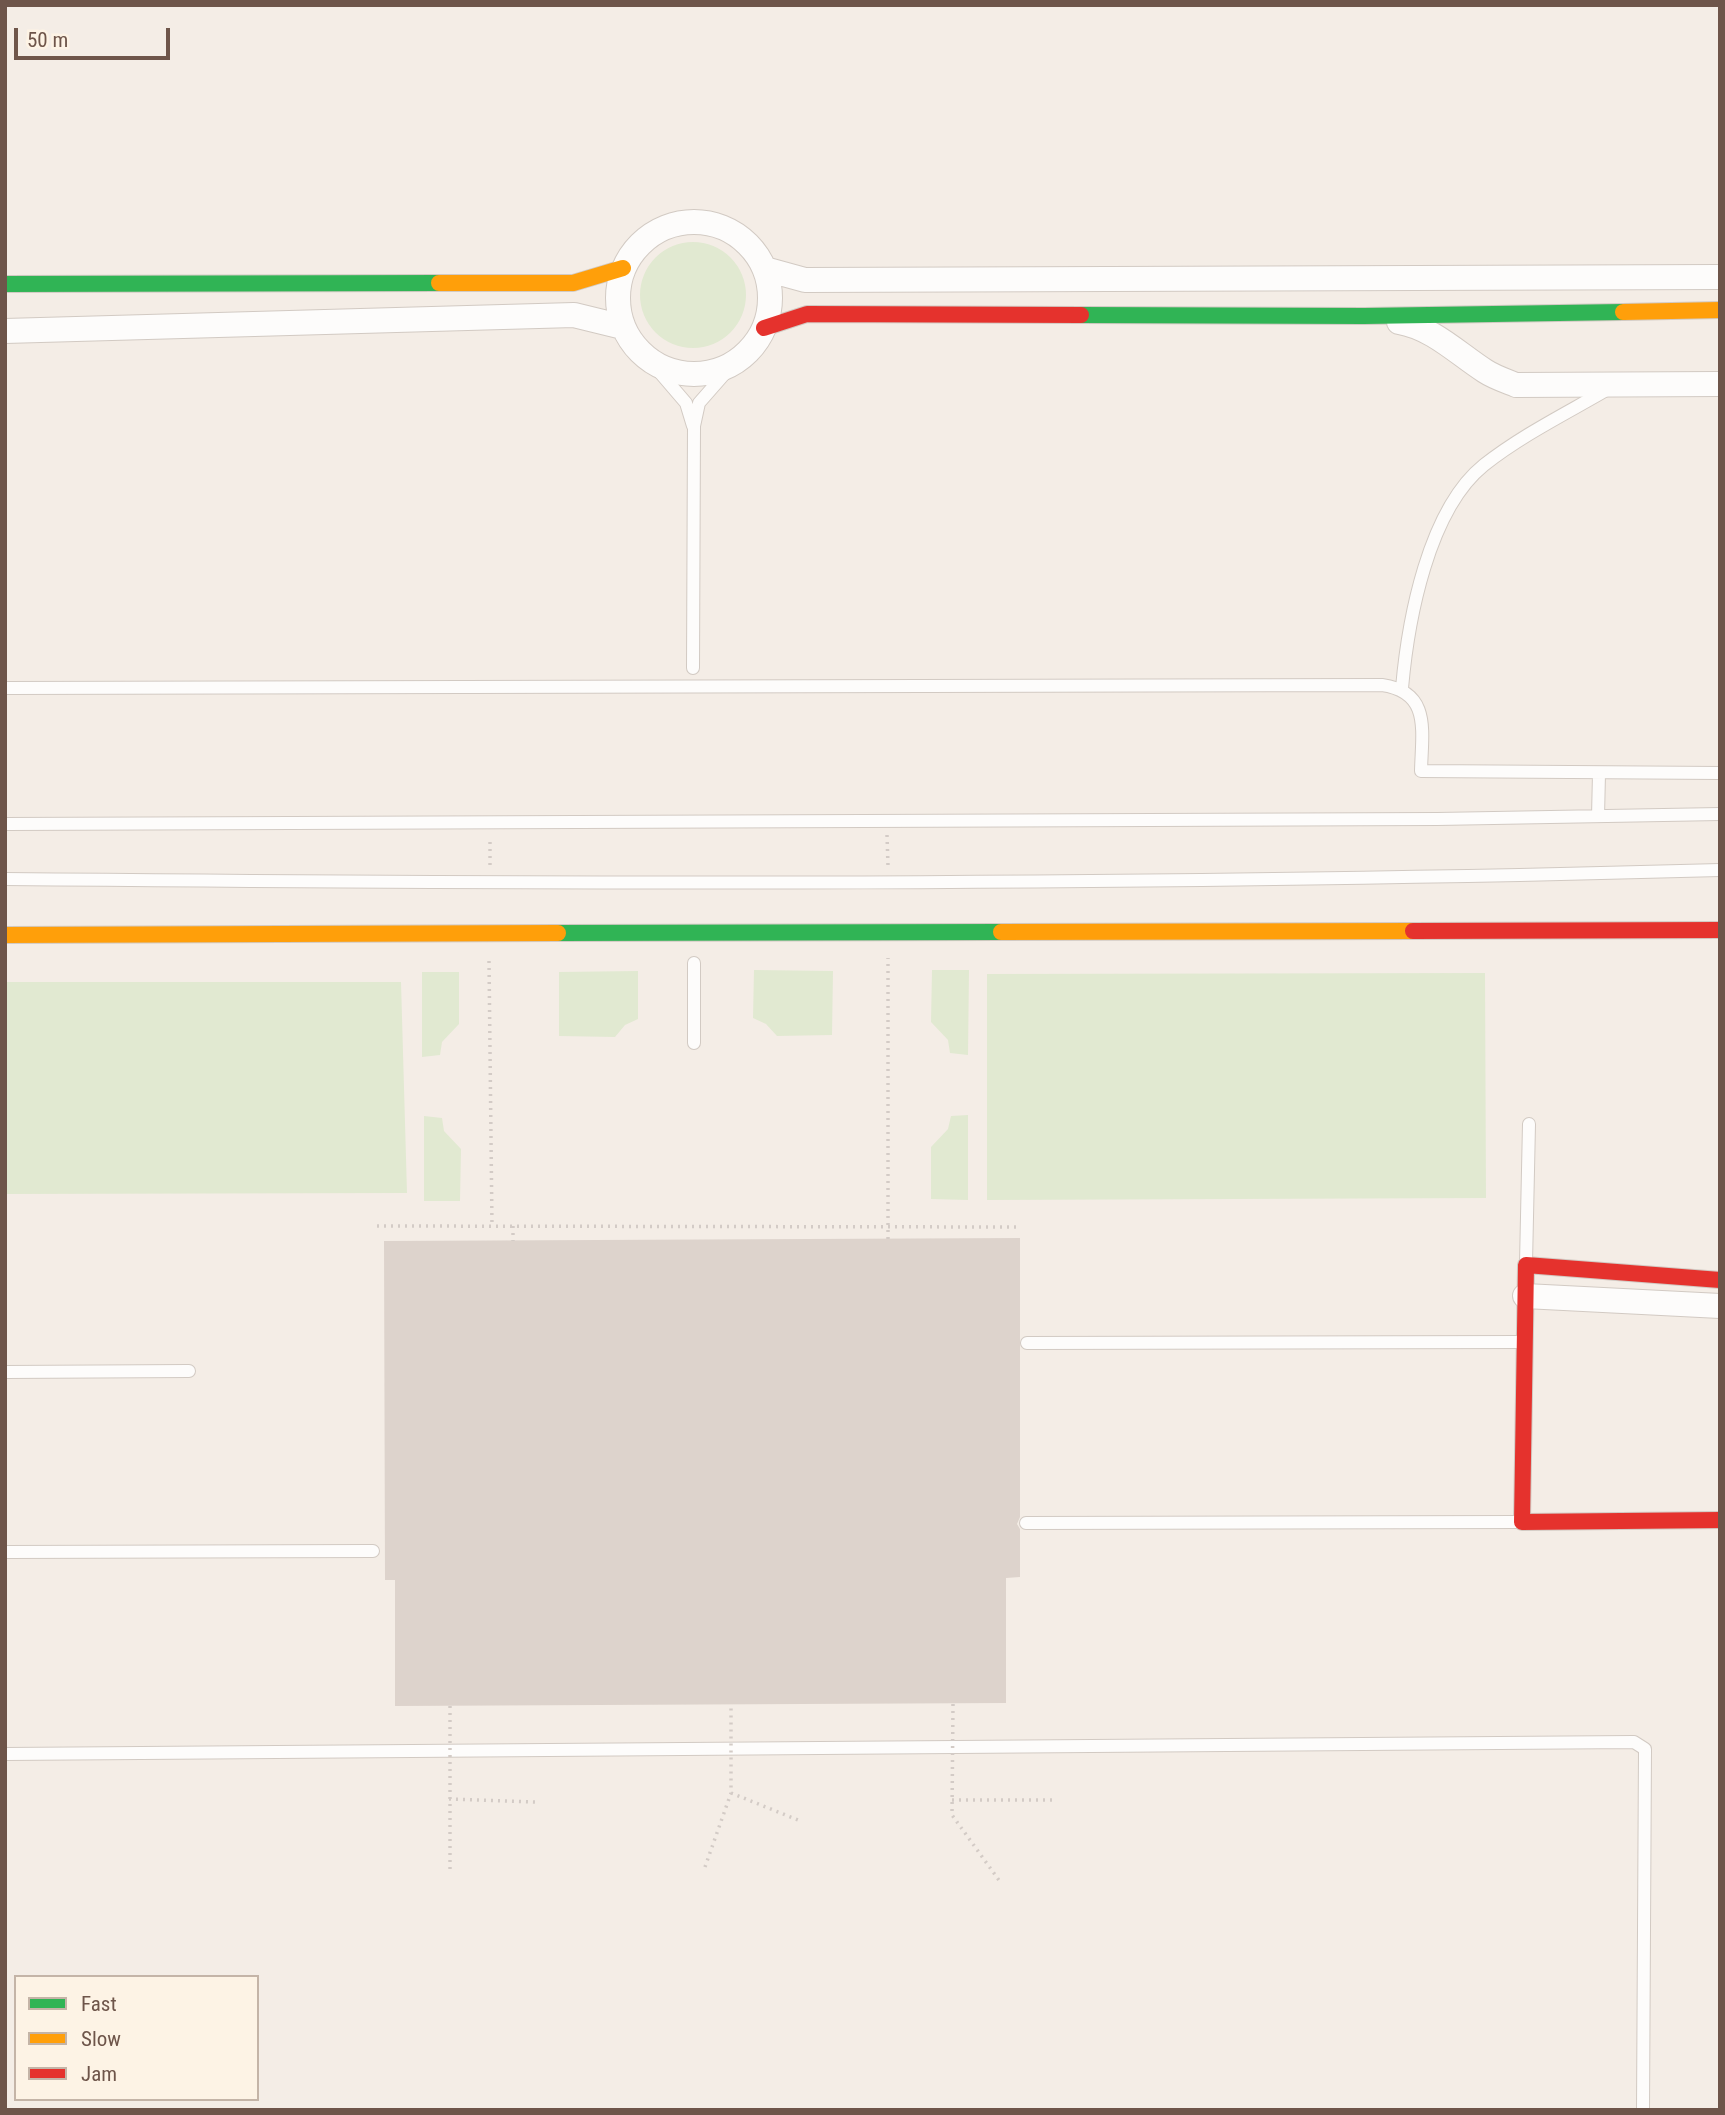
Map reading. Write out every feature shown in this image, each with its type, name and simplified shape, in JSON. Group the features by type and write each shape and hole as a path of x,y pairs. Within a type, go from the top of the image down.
{"street":[{"path":"682,223 707,223 732,232 751,247 765,269 769,309 764,328 752,347 735,362 715,371 693,374 671,370 650,361 634,346 623,327 618,307 618,288 623,268 637,247 657,231 682,223"},
{"path":"5,284 573,283 623,268"},
{"path":"765,269 805,280 1720,277"},
{"path":"764,328 807,314 1364,316 1720,310"},
{"path":"5,331 574,315 623,327"},
{"path":"1364,316 1414,325 1445,342 1488,373 1516,385 1720,384"},
{"path":"5,935 1720,930"},
{"path":"1720,1280 1526,1265 1522,1522 1720,1520"},
{"path":"1525,1296 1720,1306"}],"lane":[{"path":"650,361 686,403 694,426"},
{"path":"692,668 694,426 699,402 735,362"},
{"path":"1402,688 1406,647 1429,556 1445,517 1462,489 1494,459 1615,384"},
{"path":"5,688 1368,685 1402,688 1415,699 1420,719 1421,771 1720,774"},
{"path":"1598,816 1599,774"},
{"path":"5,824 1720,814"},
{"path":"5,879 490,883 888,881 1452,878 1720,870"},
{"path":"694,963 694,1043"},
{"path":"1526,1265 1529,1124"},
{"path":"1027,1343 1525,1342"},
{"path":"5,1371 189,1371"},
{"path":"1026,1523 1522,1522"},
{"path":"5,1552 373,1551"},
{"path":"5,1754 1634,1742 1645,1749 1643,2110"}],"path":[{"path":"887,820 888,881"},
{"path":"490,822 490,883"},
{"path":"888,932 888,1239"},
{"path":"489,933 492,1226"},
{"path":"377,1226 1018,1227"},
{"path":"513,1226 513,1241"},
{"path":"953,1703 952,1815 1001,1883"},
{"path":"705,1867 731,1793 731,1704"},
{"path":"450,1706 450,1871"},
{"path":"731,1793 798,1820"},
{"path":"449,1799 536,1802"},
{"path":"952,1800 1056,1800"}],"green space":[{"path":"693,242 713,246 731,257 742,275 746,295 742,315 731,333 713,344 693,348 673,344 655,333 644,315 640,295 644,275 655,257 673,246"},
{"path":"754,970 833,971 832,1035 777,1036 766,1024 753,1018"},
{"path":"932,970 969,970 968,1055 950,1053 948,1040 931,1022"},
{"path":"638,971 638,1019 625,1025 615,1037 559,1036 559,972"},
{"path":"422,972 459,972 459,1024 442,1042 440,1055 422,1057"},
{"path":"1485,973 1486,1198 987,1200 987,974"},
{"path":"5,982 401,982 407,1193 5,1194"},
{"path":"968,1115 968,1200 931,1199 931,1147 948,1129 951,1116"},
{"path":"424,1116 442,1118 444,1131 461,1149 460,1201 424,1201"}],"building":[{"path":"1020,1238 1020,1517 1017,1524 1020,1529 1020,1577 1006,1578 1006,1703 395,1706 395,1580 385,1580 384,1241"}],"traffic: fast":[{"path":"5,284 439,283"},
{"path":"1081,315 1364,316 1623,312"},
{"path":"558,933 1001,932"}],"traffic: slow":[{"path":"439,283 573,283 623,268"},
{"path":"1623,312 1720,310"},
{"path":"1001,932 1413,931"},
{"path":"5,935 558,933"}],"traffic: jam":[{"path":"764,328 807,314 1081,315"},
{"path":"1413,931 1720,930"},
{"path":"1720,1280 1526,1265 1522,1522 1720,1520"}]}
